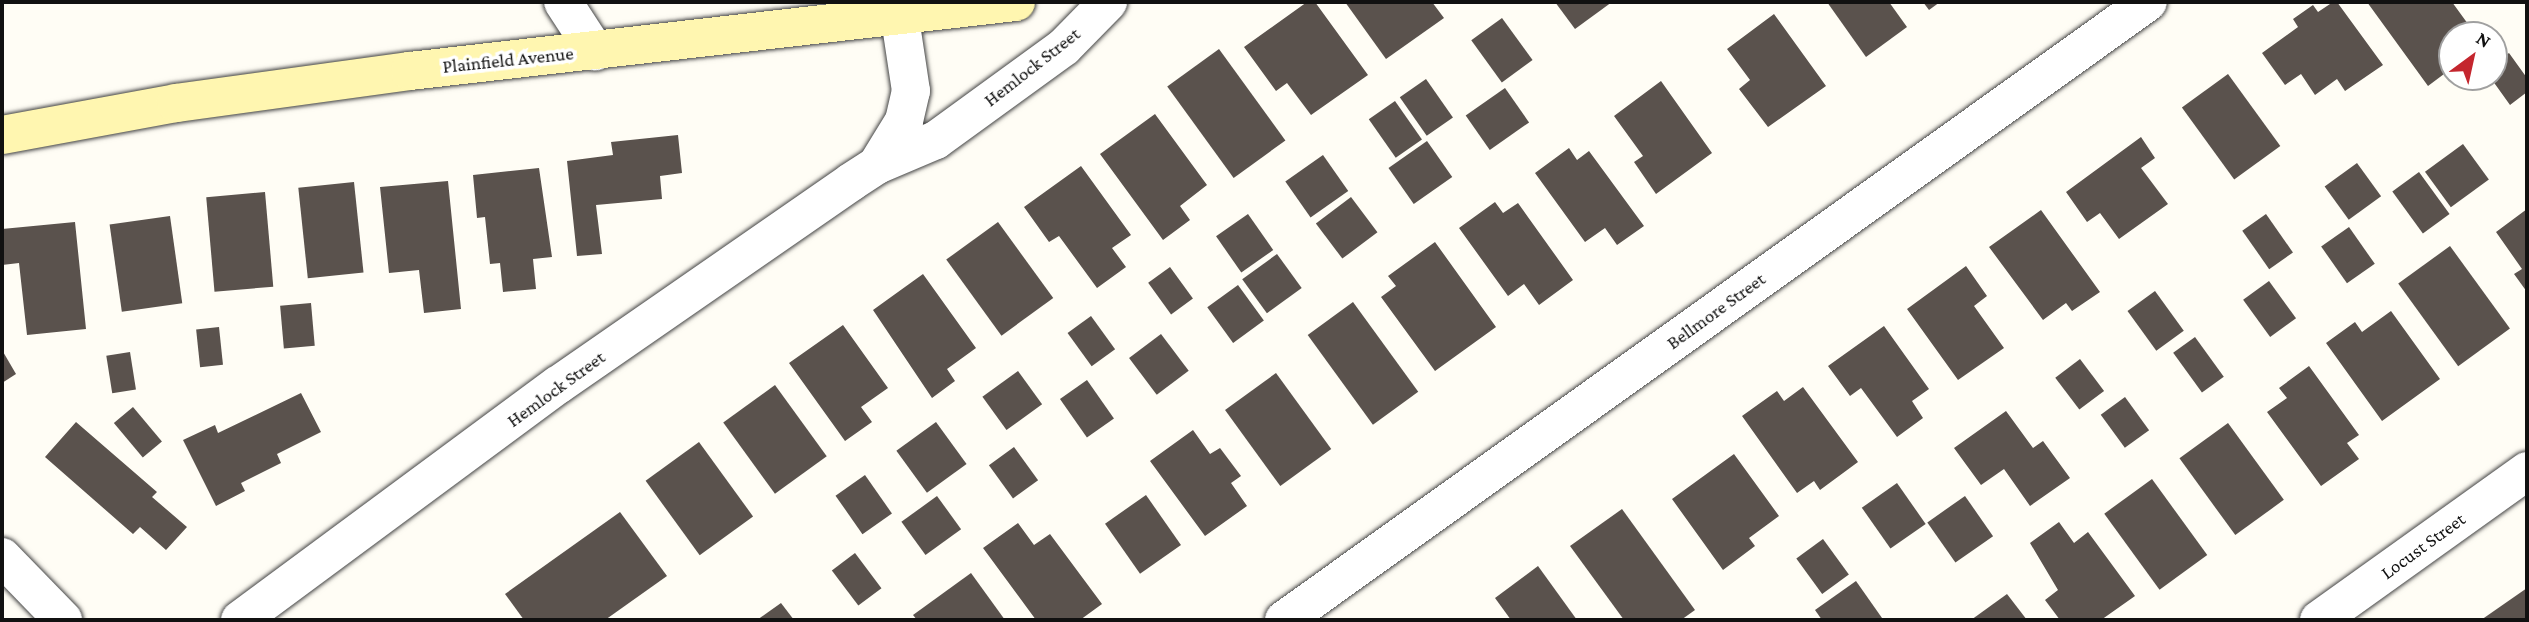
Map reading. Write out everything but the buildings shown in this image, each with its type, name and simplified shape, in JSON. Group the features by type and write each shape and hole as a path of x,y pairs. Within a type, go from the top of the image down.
{"main road":[{"name":"Plainfield Avenue","path":"2,135 253,92 900,18 1016,2"}],"street":[{"path":"563,2 595,51"},
{"name":"Hemlock Street","path":"240,620 558,385 877,165 936,140 1064,47 1108,2"},
{"name":"Bellmore Street","path":"1284,620 2148,2"},
{"name":"Hemlock Street","path":"877,165 904,121 911,91 900,18"},
{"name":"Locust Street","path":"2319,620 2527,471"},
{"path":"2,557 63,620"}]}
